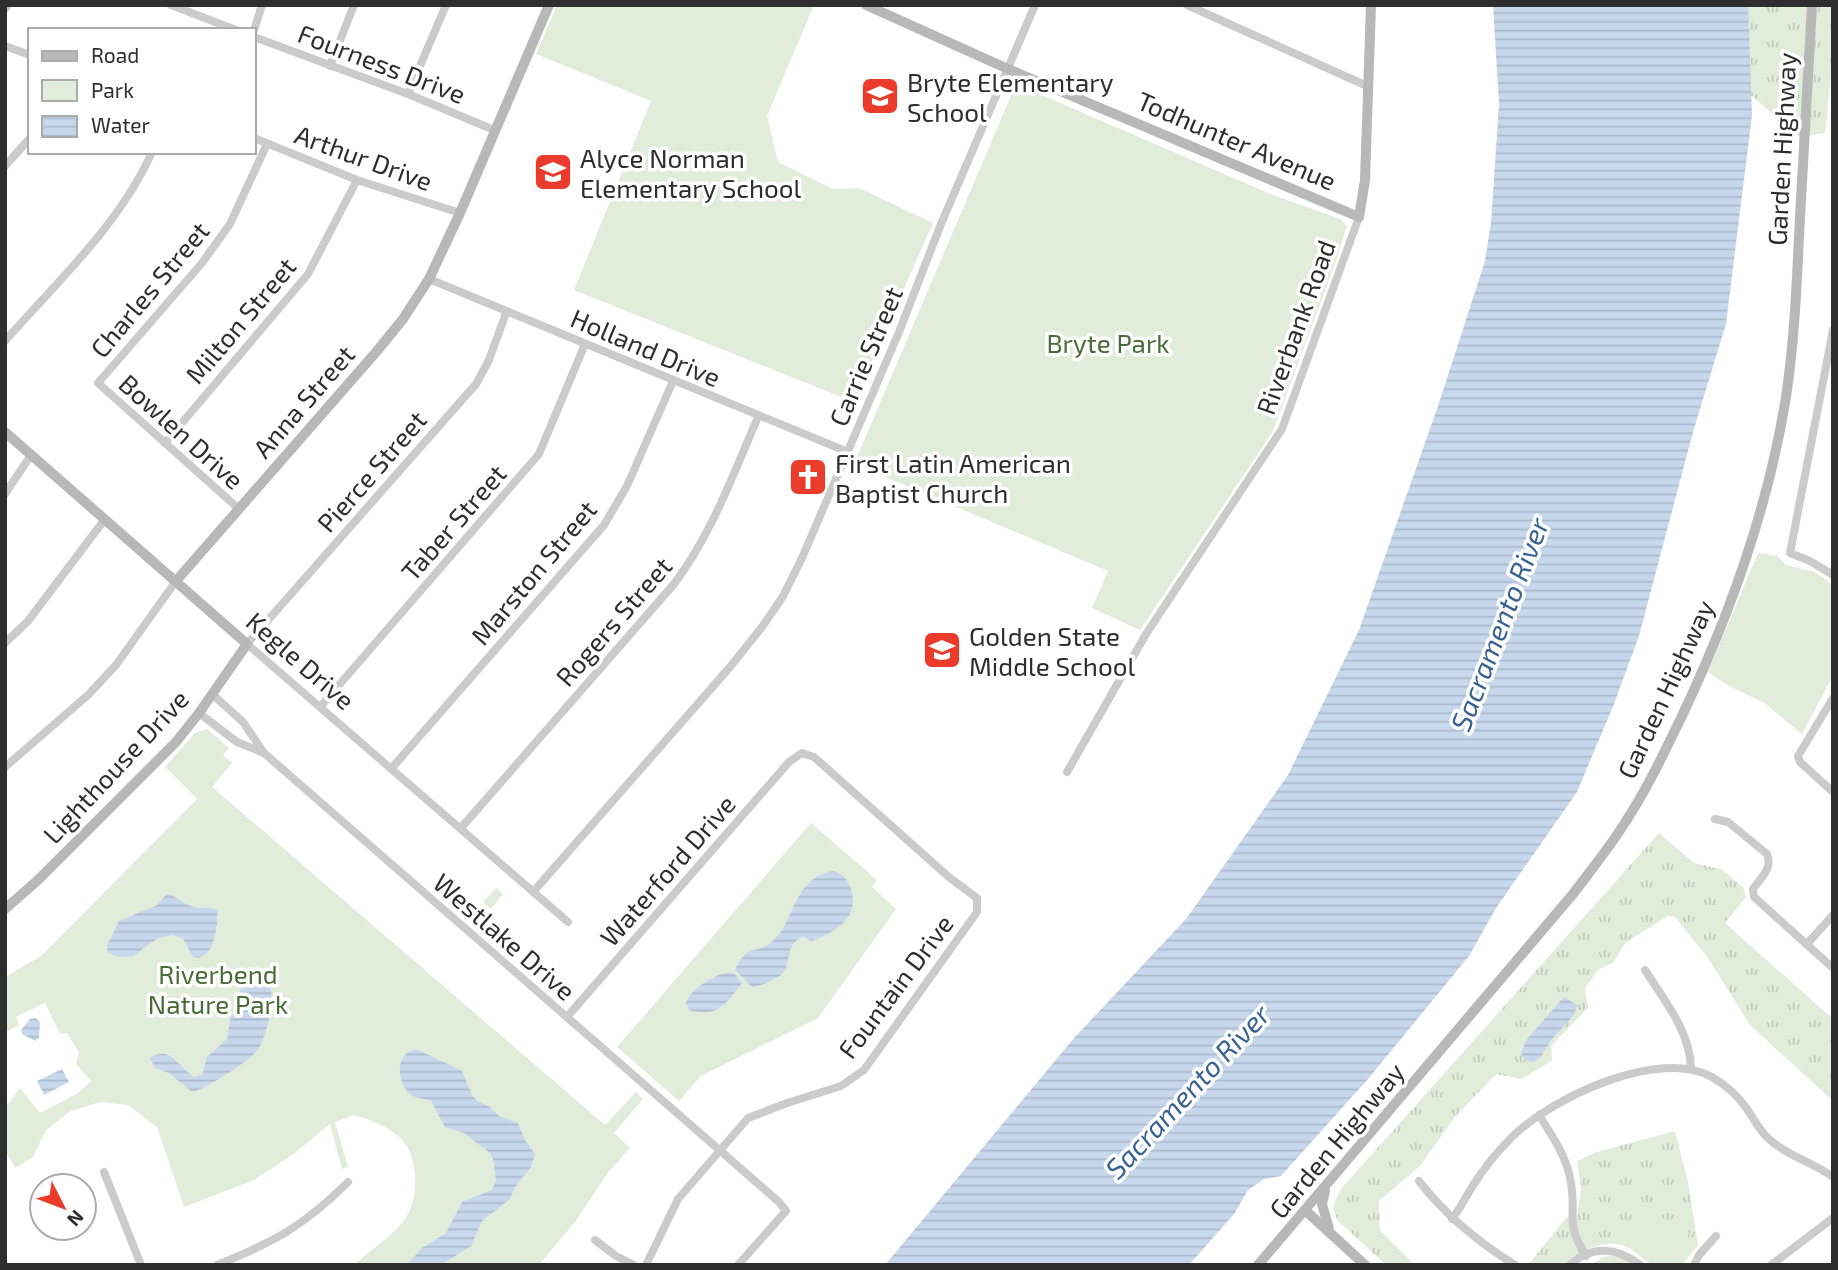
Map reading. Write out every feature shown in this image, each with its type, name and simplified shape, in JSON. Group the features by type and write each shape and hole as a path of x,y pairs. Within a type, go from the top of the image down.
{"street":[{"path":"170,5 231,28"},
{"path":"255,28 262,5"},
{"path":"330,66 354,5"},
{"path":"408,94 446,5"},
{"name":"Anna Street","path":"5,767 62,719 116,665 176,582 403,319 429,279 460,213 549,5"},
{"name":"Todhunter Avenue","path":"866,5 1008,69 1359,217"},
{"name":"Carrie Street","path":"534,891 762,627 791,581 848,452 1035,5"},
{"path":"1186,5 1367,86"},
{"name":"Riverbank Road","path":"1067,772 1146,634 1282,429 1359,217 1365,180 1371,5"},
{"name":"Garden Highway","path":"1258,1265 1599,860 1627,820 1665,750 1719,634 1756,531 1776,451 1785,399 1795,317 1812,5"},
{"name":"Fourness Drive","path":"256,38 408,94 494,130"},
{"path":"5,46 28,54"},
{"name":"Arthur Drive","path":"256,139 357,180 460,213"},
{"path":"5,166 28,140"},
{"name":"Charles Street","path":"98,383 202,263 230,224 267,144"},
{"path":"5,341 110,222 133,188 151,154"},
{"name":"Milton Street","path":"165,443 308,274 357,180"},
{"name":"Holland Drive","path":"429,279 848,452"},
{"name":"Pierce Street","path":"247,644 476,384 489,360 506,313"},
{"path":"1833,331 1829,377 1790,553 1833,575"},
{"name":"Taber Street","path":"320,707 538,454 585,344"},
{"name":"Marston Street","path":"391,769 604,525 627,486 673,381"},
{"name":"Bowlen Drive","path":"98,383 239,509"},
{"name":"Rogers Street","path":"461,828 674,584 695,556 713,524 758,417"},
{"name":"Kegle Drive","path":"5,432 568,922"},
{"path":"5,494 32,455"},
{"path":"5,643 28,621 105,519"},
{"name":"Lighthouse Drive","path":"5,909 38,880 176,742 247,644"},
{"name":"Westlake Drive","path":"212,694 243,722 264,753 779,1202 786,1212 738,1265"},
{"path":"1833,698 1798,756 1800,762 1833,792"},
{"name":"Westlake Drive","path":"199,713 231,737 264,753"},
{"path":"231,737 243,722"},
{"name":"Waterford Drive","path":"567,1017 789,762 802,753"},
{"name":"Fountain Drive","path":"646,1265 678,1199 748,1118 841,1086 864,1070 977,912 977,898 950,878 814,757 802,753"},
{"path":"1715,819 1728,822 1767,854 1769,868 1753,889 1754,897 1833,968"},
{"path":"1807,944 1833,915"},
{"path":"1645,970 1684,1035 1691,1052 1691,1068"},
{"path":"1452,1219 1485,1168 1511,1138 1539,1115 1559,1101 1594,1085 1641,1072 1691,1068 1712,1077 1738,1097 1771,1142 1817,1165 1833,1177"},
{"path":"1539,1115 1565,1159 1572,1183 1573,1231 1586,1256"},
{"path":"104,1172 141,1265"},
{"path":"1419,1181 1452,1219 1515,1265"},
{"path":"217,1265 267,1244 294,1229 320,1210 348,1182"},
{"path":"1326,1186 1322,1207 1332,1235"},
{"path":"1306,1211 1365,1265"},
{"path":"1771,1265 1833,1218"},
{"path":"1694,1265 1716,1236"},
{"path":"595,1240 616,1256 635,1265"},
{"path":"1570,1265 1576,1259 1608,1250 1619,1252 1640,1265"},
{"path":"1581,1265 1586,1256"}],"green space":[{"path":"557,5 814,5 767,116 778,162 833,189 859,188 933,223 854,402 574,290 651,101 536,54"},
{"path":"1746,5 1833,5 1833,56 1825,133 1800,137 1746,91"},
{"name":"Bryte Park","path":"1021,86 1268,193 1340,219 1347,226 1273,431 1140,630 1092,608 1108,571 854,464 1013,91"},
{"path":"1758,553 1777,556 1786,565 1815,572 1833,585 1833,676 1802,734 1766,704 1729,686 1708,672"},
{"name":"Riverbend Nature Park","path":"207,729 229,748 223,755 232,763 212,787 605,1125 636,1092 643,1099 614,1133 630,1148 607,1174 575,1222 539,1265 354,1265 403,1222 412,1202 415,1177 410,1154 398,1136 383,1126 354,1115 335,1122 348,1167 342,1169 330,1124 295,1153 254,1180 184,1207 157,1127 128,1105 100,1102 71,1111 46,1130 33,1157 15,1168 5,1150 5,1104 9,1103 20,1088 40,1113 78,1093 91,1081 76,1064 79,1052 67,1033 60,1034 45,1003 16,1017 19,1025 5,1032 5,977 41,956 197,799 165,767 195,733"},
{"path":"811,823 877,880 872,887 896,909 818,1018 701,1076 679,1101 617,1047"},
{"path":"1659,833 1694,863 1721,869 1743,887 1746,897 1725,923 1833,1019 1833,1101 1750,1025 1708,958 1675,917 1668,916 1625,943 1613,963 1599,969 1585,988 1588,1008 1551,1046 1552,1061 1521,1079 1496,1074 1455,1117 1420,1166 1379,1201 1380,1230 1415,1265 1386,1265 1337,1220 1333,1207 1340,1190"},
{"path":"496,888 503,894 491,909 483,902"},
{"path":"1675,1131 1688,1182 1698,1245 1682,1265 1654,1265 1622,1245 1604,1244 1587,1249 1565,1265 1528,1265 1566,1218 1577,1216 1581,1189 1577,1161 1597,1152"},
{"path":"1650,1211 1689,1233 1671,1265 1661,1265 1630,1247"},
{"path":"1603,1257 1623,1258 1633,1265 1591,1265"}],"water":[{"name":"Sacramento River","path":"1493,5 1748,5 1752,115 1726,324 1693,432 1639,636 1577,792 1496,908 1469,956 1368,1079 1281,1176 1264,1179 1248,1190 1234,1214 1189,1265 885,1265 1074,1038 1186,919 1288,775 1359,630 1438,406 1485,261 1491,223 1499,104"},
{"path":"833,871 846,879 852,893 852,908 845,921 820,938 811,941 804,937 799,938 791,949 783,972 770,981 752,987 735,970 739,961 748,952 773,941 786,923 802,891 820,875"},
{"path":"167,894 190,906 217,910 216,933 210,949 205,954 193,957 183,939 173,935 158,938 133,956 120,957 108,953 107,946 119,921 157,905"},
{"path":"725,973 734,973 742,983 726,1002 708,1012 689,1010 686,1003 692,993"},
{"path":"256,975 268,980 271,987 271,1006 264,1037 251,1057 215,1081 192,1092 169,1073 155,1068 150,1058 163,1054 169,1055 194,1077 202,1075 207,1057 227,1039 231,1017 239,1007 243,983"},
{"path":"1564,997 1577,1005 1574,1015 1552,1039 1540,1058 1533,1062 1525,1060 1521,1053 1527,1039"},
{"path":"36,1018 40,1022 39,1038 35,1041 22,1034 21,1030 30,1019"},
{"path":"416,1049 462,1071 477,1101 490,1107 499,1116 518,1123 535,1154 531,1167 515,1187 510,1199 482,1221 471,1246 441,1265 407,1265 422,1248 446,1233 462,1202 492,1190 496,1180 490,1153 464,1133 445,1127 431,1101 412,1096 405,1089 400,1076 401,1062 404,1056"},
{"path":"62,1069 69,1082 44,1095 37,1081"}],"place":[{"name":"Bryte Elementary School","path":"880,96"},
{"name":"Alyce Norman Elementary School","path":"553,172"},
{"name":"First Latin American Baptist Church","path":"808,477"},
{"name":"Golden State Middle School","path":"942,650"}]}
